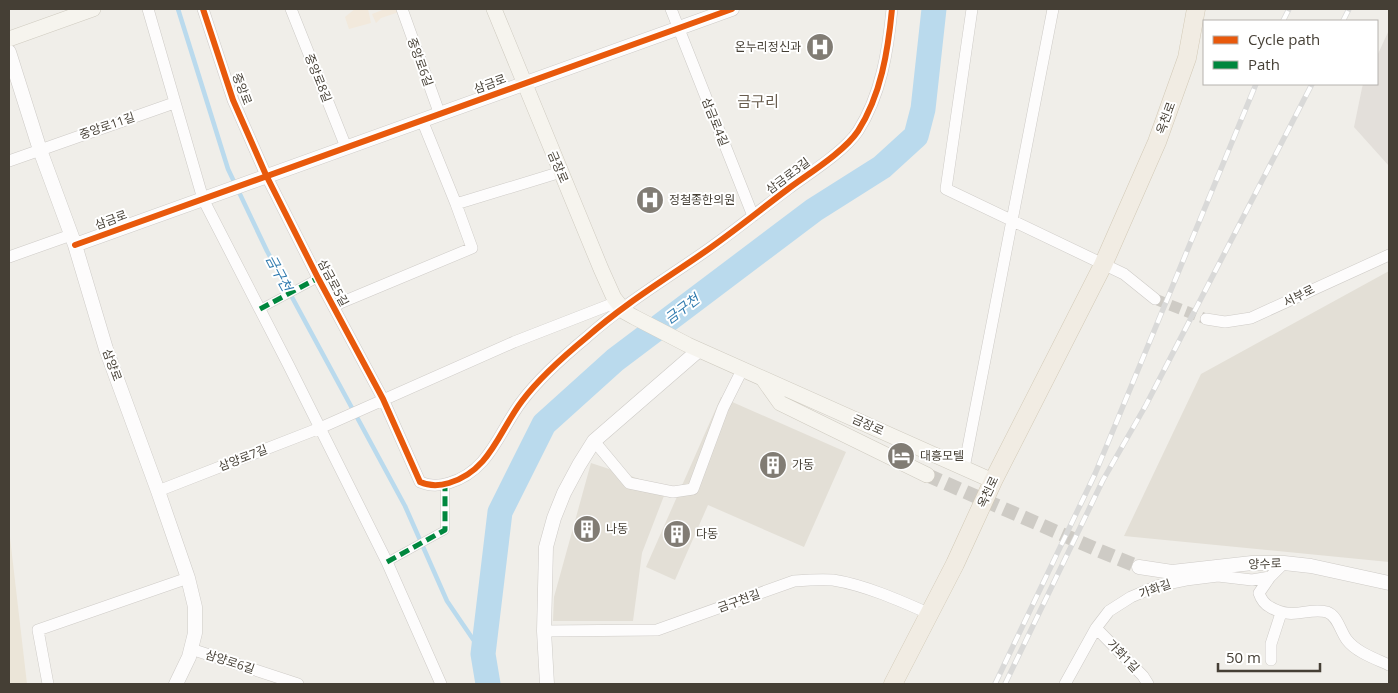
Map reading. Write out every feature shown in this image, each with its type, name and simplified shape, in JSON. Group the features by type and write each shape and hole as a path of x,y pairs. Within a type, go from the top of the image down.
{"main road":[{"path":"9,39 93,9"},
{"name":"금장로","path":"494,9 614,298 625,309 694,347 742,370 993,481"},
{"name":"옥천로","path":"893,684 930,614 993,481 1086,302 1100,271 1161,132 1187,58 1196,9"},
{"path":"762,378 780,403 927,475"}],"street":[{"path":"148,9 174,103 207,198 260,309 324,426 441,684"},
{"name":"중앙로","path":"203,9 261,177"},
{"name":"중앙로8길","path":"291,9 346,147"},
{"name":"중앙로6길","path":"402,9 440,114"},
{"name":"삼금로4길","path":"671,9 752,216"},
{"name":"삼금로","path":"73,240 207,198 732,9"},
{"name":"삼금로3길","path":"625,309 646,290 704,252 827,160 857,133 881,80 892,9"},
{"path":"972,9 946,189 1011,220 1100,271 1124,274 1155,300"},
{"path":"964,468 1053,9"},
{"name":"삼양로","path":"9,52 40,150 73,240 106,348 188,578 195,607 195,633 191,649 176,684"},
{"name":"중앙로11길","path":"40,150 174,103"},
{"path":"333,306 472,248 422,120"},
{"path":"9,161 40,150"},
{"path":"456,204 561,172"},
{"name":"삼금로5길","path":"261,177 333,306 420,482 427,485 445,484"},
{"path":"9,257 73,240"},
{"name":"서부로","path":"1206,319 1225,322 1251,318 1389,255"},
{"path":"260,309 318,278"},
{"path":"379,401 514,342 625,309"},
{"path":"387,562 445,530 445,484 464,477 481,464 522,400 586,337 625,309"},
{"path":"547,684 544,631 546,547 564,493 594,441 694,347"},
{"path":"594,441 629,483 673,492 693,489 723,408 742,370"},
{"name":"삼양로7길","path":"158,491 324,426 379,401"},
{"name":"양수로","path":"1140,566 1172,572 1252,563 1284,563 1311,566 1389,583"},
{"path":"1284,563 1270,577 1259,593 1261,599 1268,606 1281,613 1330,613 1351,644 1389,665"},
{"name":"가화길","path":"1065,684 1096,628 1109,611 1131,598 1157,586 1186,580 1218,576 1252,580 1270,577"},
{"path":"48,684 38,630 188,578"},
{"name":"금구천길","path":"544,631 656,630 794,581 810,580 833,580 891,597 930,614"},
{"path":"1271,660 1270,644 1281,613"},
{"name":"가화1길","path":"1096,628 1143,676 1148,684"},
{"name":"삼양로6길","path":"191,649 298,684"}],"shaded area":[{"path":"355,9 368,9 371,23 349,29 345,17"},
{"path":"385,9 398,9 399,12 381,18 376,23 372,14"},
{"path":"1389,30 1389,166 1354,127 1363,85 1378,85 1378,54"},
{"path":"1389,271 1389,562 1124,536 1201,374"},
{"path":"721,397 846,452 804,547 708,505 675,580 646,567"},
{"path":"591,463 667,488 642,553 633,621 553,621 554,597"},
{"path":"9,529 27,684 9,684"}],"waterway":[{"name":"금구천","path":"178,9 228,169 267,251 405,506 447,601 483,654"},
{"name":"금구천","path":"488,684 483,654 500,512 544,424 615,360 814,210 882,167 916,136 923,109 934,9"}],"tunnel":[{"path":"1155,299 1206,319"},
{"path":"927,475 1139,567"}],"railway":[{"path":"1284,20 1289,9"},
{"path":"1344,20 1349,9"},
{"path":"995,684 1095,474 1256,85"},
{"path":"1005,684 1103,480 1146,405 1311,85"}],"marked path":[{"path":"260,309 318,278"},
{"path":"387,562 445,530 445,484"}],"cycle path":[{"path":"203,9 233,100 266,175 318,278 383,399 420,482 434,485 442,485 463,477 484,460 522,401 544,375 601,325 629,303 725,238 825,162 852,139 866,117 878,88 886,57 892,9"},
{"path":"75,245 732,9"}],"place":[{"name":"온누리정신과","path":"820,47"},
{"name":"정철종한의원","path":"650,200"},
{"name":"대흥모텔","path":"901,456"},
{"name":"가동","path":"773,465"},
{"name":"나동","path":"587,529"},
{"name":"다동","path":"677,534"}],"district":[{"name":"금구리","path":"758,102"}]}
